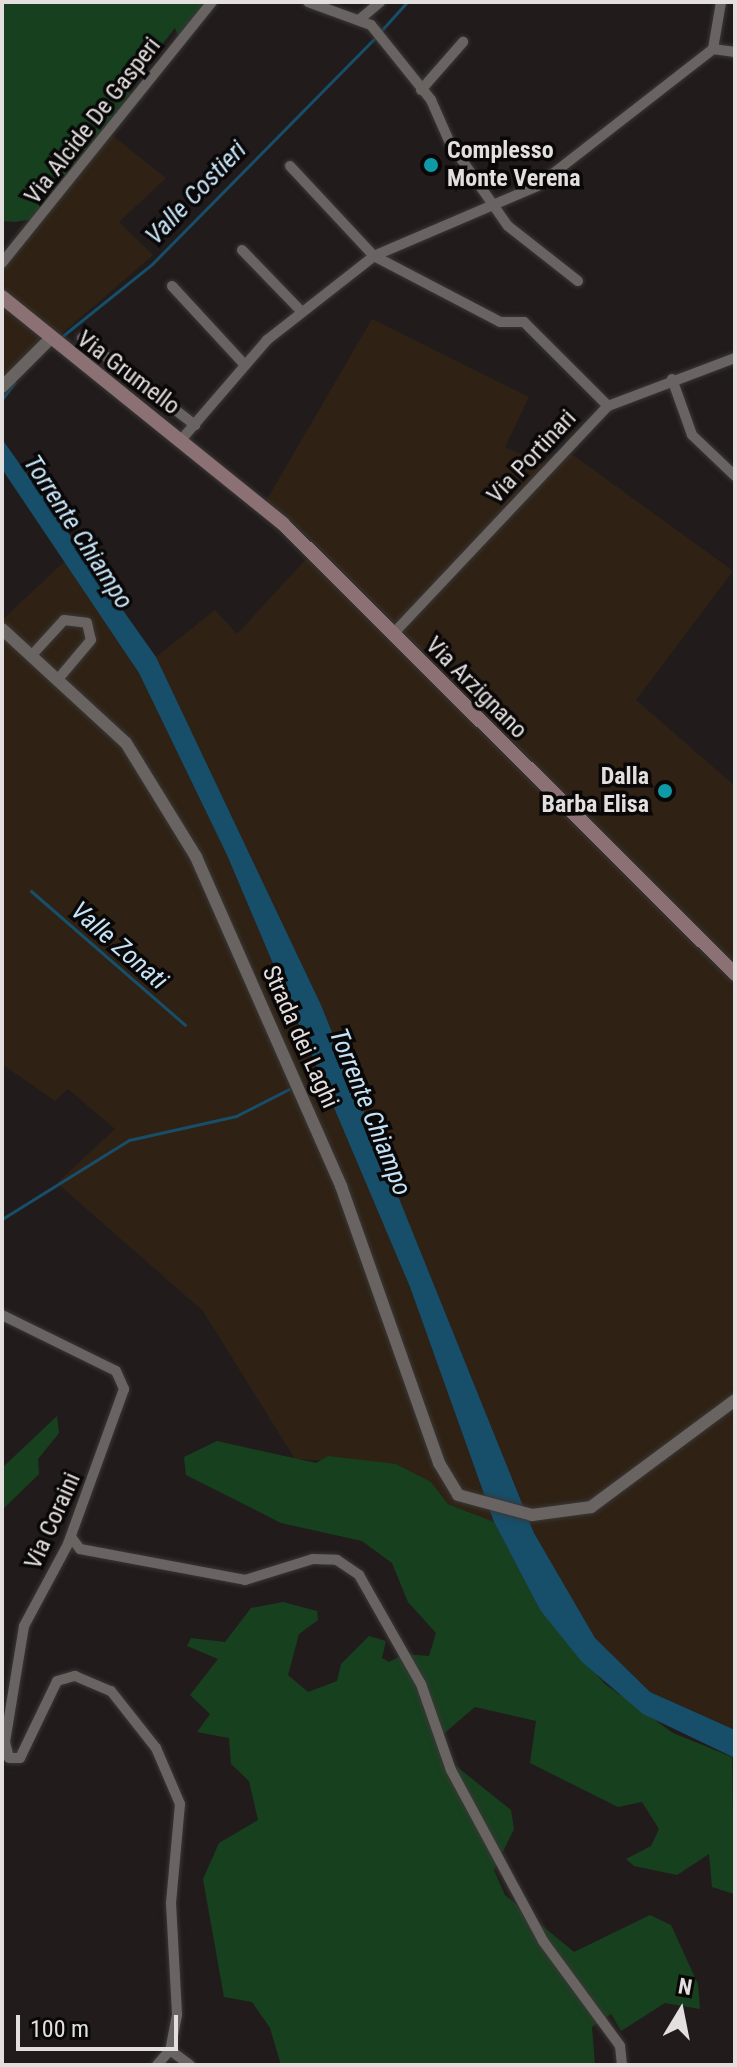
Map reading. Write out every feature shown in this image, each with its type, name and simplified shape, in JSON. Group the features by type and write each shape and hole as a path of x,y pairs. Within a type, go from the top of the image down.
{"main road":[{"name":"Via Grumello","path":"2,297 49,340 181,440"},
{"name":"Via Arzignano","path":"181,440 283,524 735,974"}],"street":[{"name":"Via Alcide De Gasperi","path":"2,263 212,2"},
{"path":"308,2 371,25 421,90 508,226 578,281"},
{"path":"360,19 380,2"},
{"path":"181,440 245,365 301,311 374,256 491,201 537,186 713,49 721,2"},
{"path":"421,90 463,42"},
{"path":"713,49 735,52"},
{"path":"290,166 374,256 500,322 524,322 608,406"},
{"path":"242,250 301,311"},
{"path":"172,286 245,365"},
{"path":"82,338 195,425"},
{"path":"2,387 49,340"},
{"name":"Via Portinari","path":"392,635 608,406 672,379 735,358"},
{"path":"672,379 692,435 735,476"},
{"path":"32,655 64,620 87,623 91,640 59,678"},
{"name":"Strada dei Laghi","path":"2,629 59,678 150,774 196,857 345,1196 439,1463 458,1495 481,1506 532,1515 591,1507 735,1400"},
{"name":"Via Coraini","path":"2,1315 116,1371 124,1389 71,1537 24,1626 5,1742 9,1758 20,1758 57,1681 75,1676 111,1691 156,1748 180,1804 171,1903 177,2015 170,2050"},
{"path":"71,1537 80,1549 245,1580 313,1559 337,1560 359,1575 421,1684 451,1770 551,1954 620,2046 622,2065"},
{"path":"157,2065 170,2050 190,2065"}],"shaded area":[{"path":"105,130 166,178 119,222 153,255 2,385 2,264 46,217"},
{"path":"372,319 529,397 505,447 539,463 573,455 733,571 636,700 735,786 735,1730 650,1692 595,1638 534,1533 321,1005 156,657 215,610 237,634 308,557 263,506"},
{"path":"65,561 139,673 227,855 410,1287 494,1522 448,1504 431,1482 396,1464 295,1459 203,1311 57,1183 115,1129 68,1089 55,1101 2,1064 2,620"}],"green space":[{"path":"2,2 209,2 180,42 175,28 128,88 131,96 46,217 15,222 2,221"},
{"path":"57,1416 59,1433 38,1459 39,1474 2,1510 2,1468"},
{"path":"217,1441 316,1463 328,1456 396,1464 431,1482 448,1504 494,1522 540,1610 605,1684 673,1733 732,1757 734,1894 712,1887 709,1854 677,1875 634,1866 626,1859 651,1846 659,1829 642,1802 618,1807 530,1763 536,1721 475,1707 441,1736 446,1758 511,1810 514,1829 494,1870 505,1895 574,1952 650,1915 671,1925 698,1984 700,2009 665,2003 621,2031 611,2014 592,2027 595,2065 281,2065 270,2028 252,2002 224,1997 203,1879 219,1843 258,1820 249,1781 231,1764 229,1738 197,1732 210,1714 190,1695 218,1659 187,1646 191,1638 225,1642 251,1608 283,1602 317,1611 318,1620 299,1634 288,1675 308,1692 337,1681 341,1664 369,1636 386,1641 382,1658 389,1662 404,1654 429,1656 436,1633 408,1602 392,1563 362,1541 281,1523 186,1475 184,1457"}],"water":[{"path":"2,439 156,657 321,1005 534,1533 595,1638 650,1692 735,1730 735,1758 643,1714 582,1662 540,1610 494,1522 410,1287 227,855 139,673 2,469"}],"waterway":[{"name":"Valle Costieri","path":"380,32 407,2"},
{"name":"Valle Costieri","path":"60,338 152,264 375,38"},
{"name":"Valle Costieri","path":"2,399 15,382"},
{"name":"Valle Zonati","path":"31,891 185,1025"},
{"path":"2,1219 129,1140 236,1116 289,1089"}],"place":[{"name":"Complesso Monte Verena","path":"431,165"},
{"name":"Dalla Barba Elisa","path":"665,791"}],"water label":[{"name":"Torrente Chiampo","path":"78,532"},
{"name":"Torrente Chiampo","path":"370,1112"}]}
